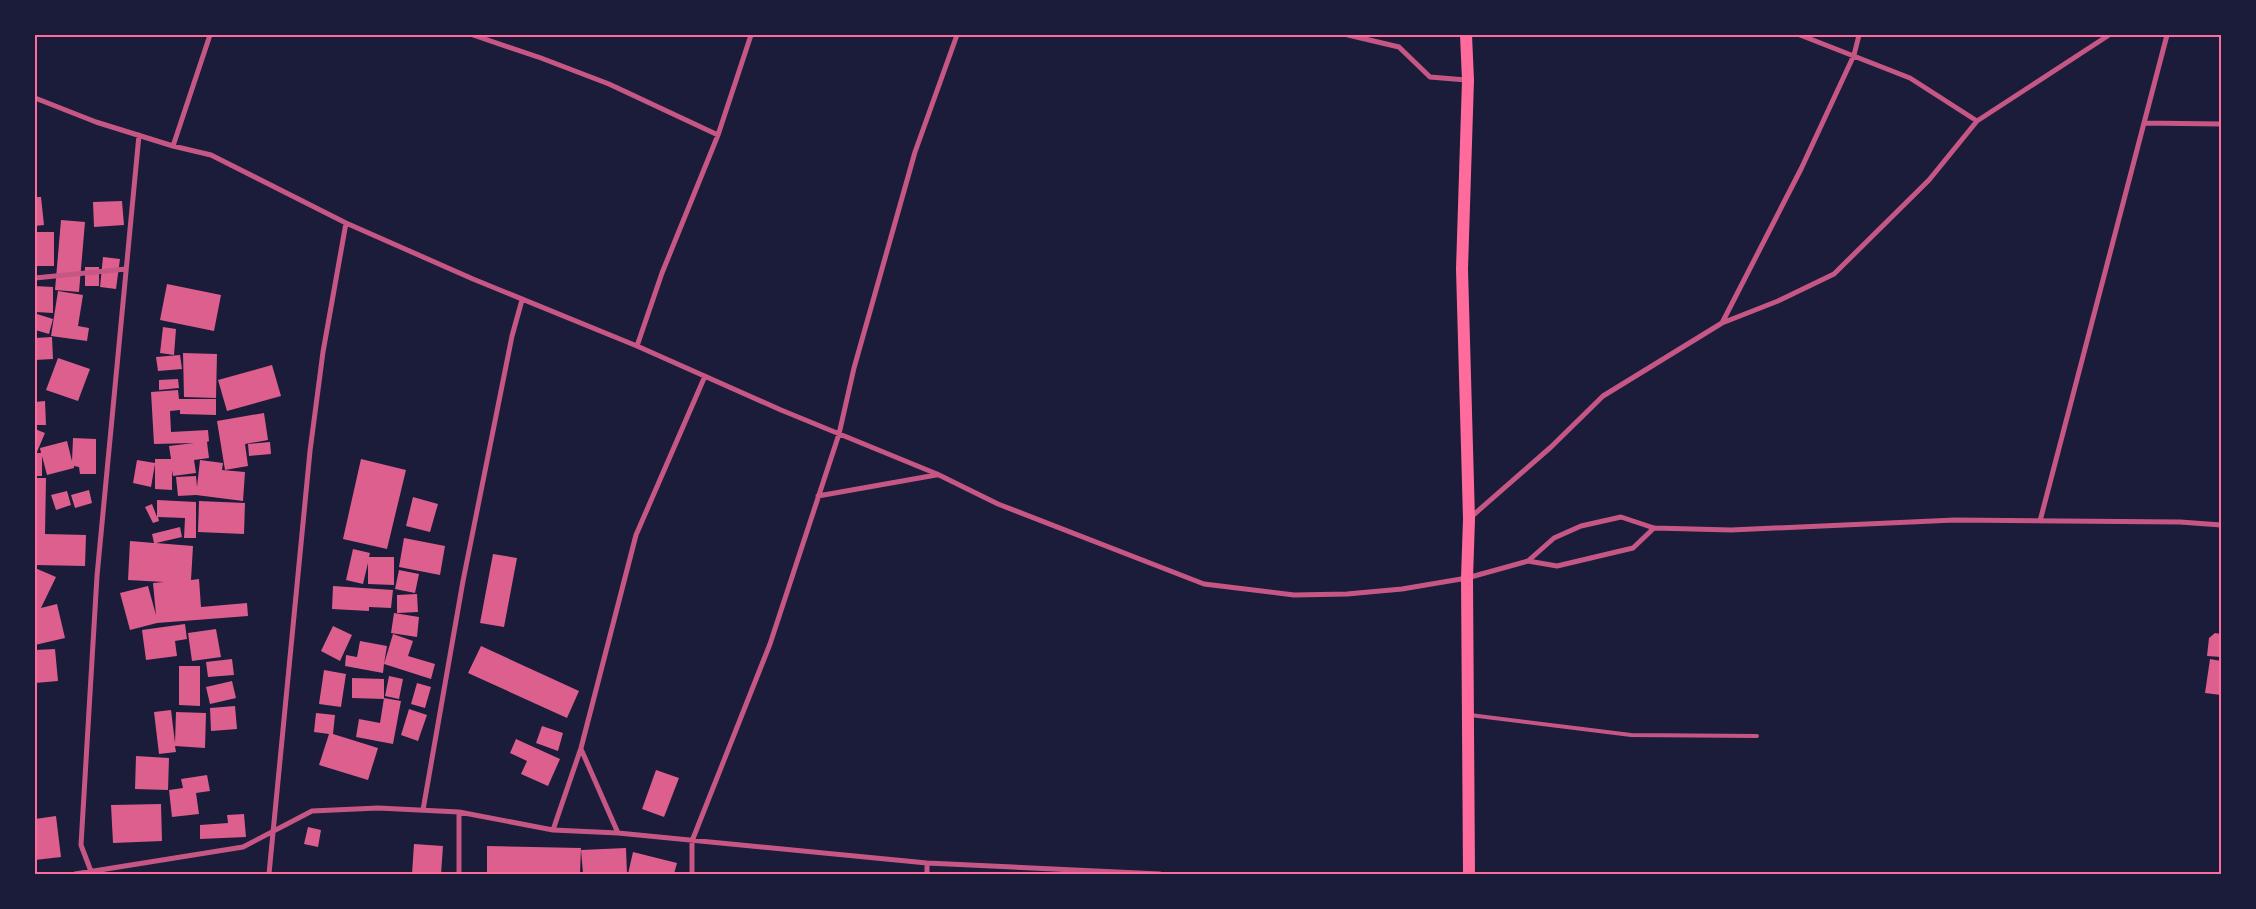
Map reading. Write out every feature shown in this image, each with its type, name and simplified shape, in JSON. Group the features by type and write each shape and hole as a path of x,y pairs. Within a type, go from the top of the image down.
{"main road":[{"path":"1466,35 1468,80 1462,269 1469,519 1467,578 1468,874"}],"street":[{"path":"173,146 210,35"},
{"path":"473,35 609,84 718,135"},
{"path":"637,346 662,273 718,135 751,35"},
{"path":"692,874 692,840 770,644 839,434 854,368 915,152 957,35"},
{"path":"1348,35 1399,47 1430,77 1468,80"},
{"path":"1800,35 1910,78 1977,121"},
{"path":"1722,323 1800,169 1854,55 1859,35"},
{"path":"1469,519 1551,447 1603,396 1722,323 1778,301 1834,274 1929,180 1977,121 2109,35"},
{"path":"2040,521 2167,35"},
{"path":"35,98 96,122 173,146 211,154 346,223 522,300 637,346 839,434 937,474 998,504 1204,584 1294,595 1384,590 1467,578 1528,561 1557,566 1633,548 1654,528"},
{"path":"2144,123 2221,124"},
{"path":"92,873 80,844 96,576 139,135"},
{"path":"270,874 310,451 323,352 346,223"},
{"path":"35,278 126,270"},
{"path":"423,810 463,581 512,336 522,300"},
{"path":"553,830 581,748 636,535 705,376"},
{"path":"818,496 937,474"},
{"path":"1528,561 1554,538 1581,526 1621,517 1654,528 1732,530 1954,520 2180,522 2221,525"},
{"path":"581,748 618,833"},
{"path":"75,874 92,873 243,847 312,811 378,808 459,812 553,830 618,833 927,863 1160,874"},
{"path":"459,812 459,874"},
{"path":"927,863 927,874"}],"lane":[{"path":"1468,714 1631,735 1757,736"}],"building":[{"path":"35,197 41,197 44,225 35,226"},
{"path":"122,201 124,225 94,227 93,202"},
{"path":"61,220 85,222 79,292 55,290"},
{"path":"35,232 54,232 54,266 35,266"},
{"path":"103,257 120,259 116,289 100,287"},
{"path":"85,267 99,267 99,286 85,286"},
{"path":"167,284 221,295 214,331 160,320"},
{"path":"35,286 53,287 53,313 35,312"},
{"path":"58,291 83,295 78,326 89,328 87,341 51,336"},
{"path":"37,314 53,319 49,334 35,330"},
{"path":"163,327 176,329 174,355 160,353"},
{"path":"52,337 53,359 35,360 35,338"},
{"path":"183,353 217,354 216,398 184,397"},
{"path":"180,355 182,369 158,371 156,357"},
{"path":"58,358 90,369 78,401 46,390"},
{"path":"272,365 281,396 227,411 218,380"},
{"path":"178,379 179,388 159,390 159,380"},
{"path":"178,390 179,399 216,399 216,415 180,414 180,410 170,411 171,432 208,430 209,458 194,460 196,473 173,476 172,470 172,490 155,489 155,464 151,487 133,483 137,460 155,463 155,459 171,459 169,446 194,443 154,444 151,392"},
{"path":"45,401 46,425 35,425 35,402"},
{"path":"264,413 268,440 245,444 248,466 225,470 217,421"},
{"path":"35,429 45,433 37,452 35,451"},
{"path":"73,438 96,439 96,474 80,474 79,467 74,466 74,468 47,475 42,456 42,476 35,476 35,453 41,453 40,448 67,441 72,461"},
{"path":"270,442 271,454 249,456 248,444"},
{"path":"361,459 406,470 387,549 343,539"},
{"path":"200,460 223,463 222,470 245,472 243,501 196,495 178,496 176,477 196,476 197,487"},
{"path":"35,478 46,478 45,534 86,535 85,566 35,565"},
{"path":"89,490 92,503 75,508 71,495"},
{"path":"67,491 71,505 56,510 51,495"},
{"path":"413,497 438,504 430,532 406,526"},
{"path":"157,500 196,502 196,538 184,538 185,518 158,517 159,521 153,523 145,507 152,504 157,517"},
{"path":"199,501 245,503 244,534 198,532"},
{"path":"180,527 182,537 156,543 193,546 191,580 199,579 201,607 247,603 248,616 157,623 130,630 120,593 148,586 156,615 153,583 164,582 128,580 130,541 154,543 152,534"},
{"path":"404,538 445,546 440,575 399,567"},
{"path":"353,549 370,553 369,557 394,557 394,585 368,584 368,563 363,584 346,580"},
{"path":"493,554 517,558 504,627 480,623"},
{"path":"35,568 56,577 41,608 57,604 65,638 35,645"},
{"path":"399,570 419,574 415,593 395,589"},
{"path":"333,586 393,590 391,608 369,607 369,611 332,609"},
{"path":"417,594 418,612 397,613 397,595"},
{"path":"394,613 419,617 417,637 391,633"},
{"path":"185,624 187,639 175,641 177,656 146,660 142,630"},
{"path":"333,626 352,635 340,661 321,651"},
{"path":"216,629 221,657 192,661 188,633"},
{"path":"2215,633 2221,634 2221,657 2207,656 2209,638"},
{"path":"393,634 413,641 408,656 435,664 431,679 384,664"},
{"path":"360,641 387,646 383,673 345,666 346,655 357,657"},
{"path":"481,646 579,691 567,718 468,673"},
{"path":"55,649 58,681 35,683 35,650"},
{"path":"232,659 234,675 208,677 206,662"},
{"path":"2210,659 2221,661 2221,695 2205,693"},
{"path":"179,666 200,666 200,706 179,705"},
{"path":"324,670 346,674 341,707 319,704"},
{"path":"389,676 403,679 399,699 385,696"},
{"path":"352,678 384,679 384,699 352,698"},
{"path":"232,681 236,698 210,704 206,687"},
{"path":"417,683 431,687 425,708 411,704"},
{"path":"384,698 401,701 393,744 356,737 359,719 380,723"},
{"path":"235,706 237,729 211,731 210,708"},
{"path":"409,709 427,715 418,741 401,735"},
{"path":"171,710 175,743 176,712 206,713 205,748 175,746 176,752 159,754 154,712"},
{"path":"316,713 335,715 333,734 378,748 368,780 319,765 329,734 314,732"},
{"path":"542,726 563,733 558,751 536,743"},
{"path":"516,739 560,759 548,786 521,774 527,761 510,753"},
{"path":"136,756 169,758 168,790 135,789"},
{"path":"656,770 679,778 664,817 642,809"},
{"path":"207,775 210,791 196,793 199,814 172,817 169,790 183,788 181,779"},
{"path":"161,804 162,841 113,843 111,805"},
{"path":"244,814 246,837 200,839 200,825 228,823 227,815"},
{"path":"56,816 61,857 35,860 35,819"},
{"path":"308,827 321,830 318,847 304,844"},
{"path":"414,844 443,846 441,874 412,874"},
{"path":"487,846 581,848 580,874 487,874"},
{"path":"626,848 627,874 583,874 581,850"},
{"path":"633,852 677,863 674,874 628,874"}]}
